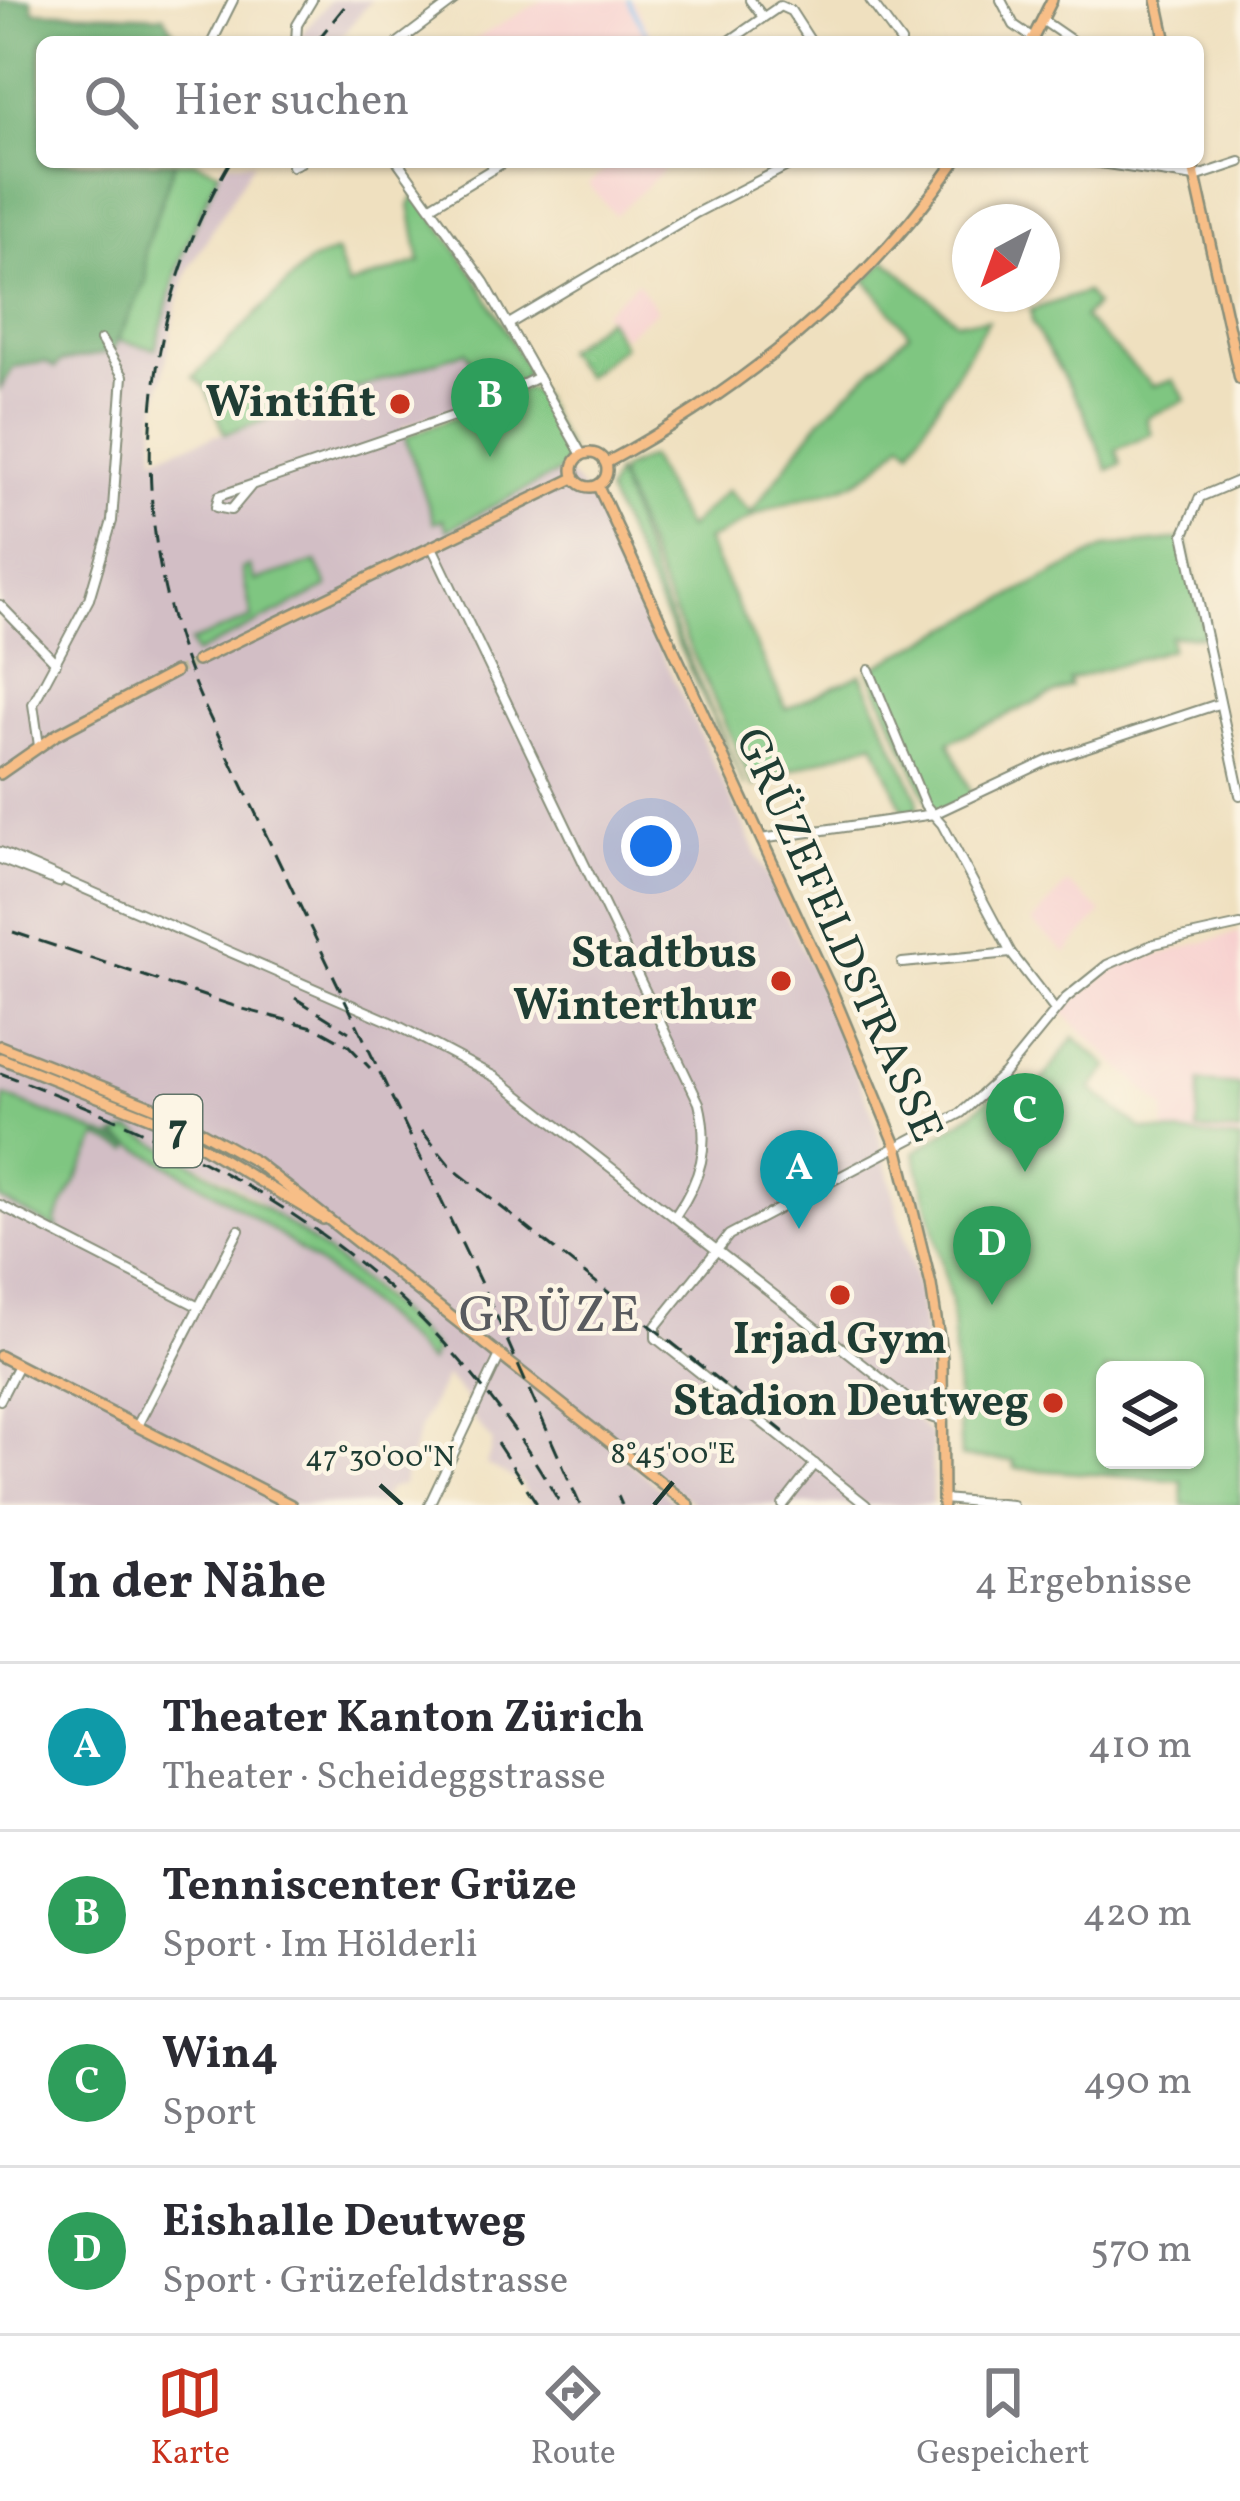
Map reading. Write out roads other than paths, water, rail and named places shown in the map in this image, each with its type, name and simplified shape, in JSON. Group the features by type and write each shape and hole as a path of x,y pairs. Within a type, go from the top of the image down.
{"main road":[{"path":"1034,36 1052,0"},
{"path":"1157,0 1165,36"},
{"path":"606,463 712,399 798,332 884,249 950,168"},
{"path":"1194,168 1240,379"},
{"path":"582,455 598,455 606,463 607,473 598,486 582,485 574,478 573,467 582,455"},
{"path":"197,661 574,478"},
{"name":"GRÜZEFELDSTRASSE","path":"598,486 898,1150 931,1285 944,1421 943,1502"},
{"path":"0,774 39,746 175,672"},
{"name":"7","path":"0,1046 109,1087 219,1139 286,1182 689,1505"},
{"name":"7","path":"0,1058 161,1122 343,1231"},
{"path":"0,1356 291,1505"}],"street":[{"path":"215,36 232,0"},
{"path":"296,36 297,25 312,0"},
{"path":"407,36 455,0"},
{"path":"749,0 763,17"},
{"path":"870,0 897,36"},
{"path":"1001,0 1014,25 1027,36"},
{"path":"736,36 780,6 790,11 807,36"},
{"path":"1042,20 1065,36"},
{"path":"1135,168 1196,177 1240,162"},
{"path":"403,168 433,205 508,324 582,455"},
{"path":"433,205 494,168"},
{"path":"508,324 694,214 783,168"},
{"path":"39,746 31,715 100,566 118,476 123,376 101,340"},
{"path":"251,486 231,510 216,507 219,496 471,410 538,377"},
{"path":"1240,480 1216,486 1201,497 1184,534 1240,795"},
{"path":"432,547 699,1103 705,1151 698,1176 676,1215"},
{"path":"0,605 56,663"},
{"path":"869,670 934,814 1011,953 1055,1010"},
{"path":"761,839 934,814 1049,760 1218,704"},
{"path":"0,856 456,1055 538,1107 929,1416 944,1421"},
{"path":"866,1505 654,1335 730,1235 898,1150 975,1102 1055,1010 1093,975 1136,950 1240,925"},
{"path":"902,963 1011,953"},
{"path":"0,1205 199,1307"},
{"path":"137,1426 239,1230"},
{"path":"428,1505 500,1355"},
{"path":"0,1400 18,1365"},
{"path":"783,1505 815,1464"},
{"path":"943,1502 1012,1505"}],"waterway":[{"path":"628,0 648,36"}],"tunnel":[{"path":"175,672 197,661"}],"railway":[{"path":"321,36 350,0"},
{"path":"227,168 198,225 174,290 151,427 151,497 160,566 176,633 201,699 496,1315 580,1505"},
{"path":"13,932 243,1009 317,1028 348,1045 370,1068"},
{"path":"295,998 349,1032"},
{"path":"0,1073 173,1146 322,1235 389,1289 451,1351 509,1422 561,1505"},
{"path":"422,1131 451,1167 784,1432"},
{"path":"497,1443 538,1505"},
{"path":"618,1496 622,1505"}],"place":[{"name":"Wintifit","path":"400,404"},
{"name":"Tenniscenter Grüze","path":"490,457"},
{"name":"Stadtbus Winterthur","path":"781,981"},
{"name":"Win4","path":"1025,1172"},
{"name":"Theater Kanton Zürich","path":"799,1229"},
{"name":"Irjad Gym","path":"840,1295"},
{"name":"Eishalle Deutweg","path":"992,1305"},
{"name":"Stadion Deutweg","path":"1053,1403"}],"district":[{"name":"GRÜZE","path":"551,1317"}]}
